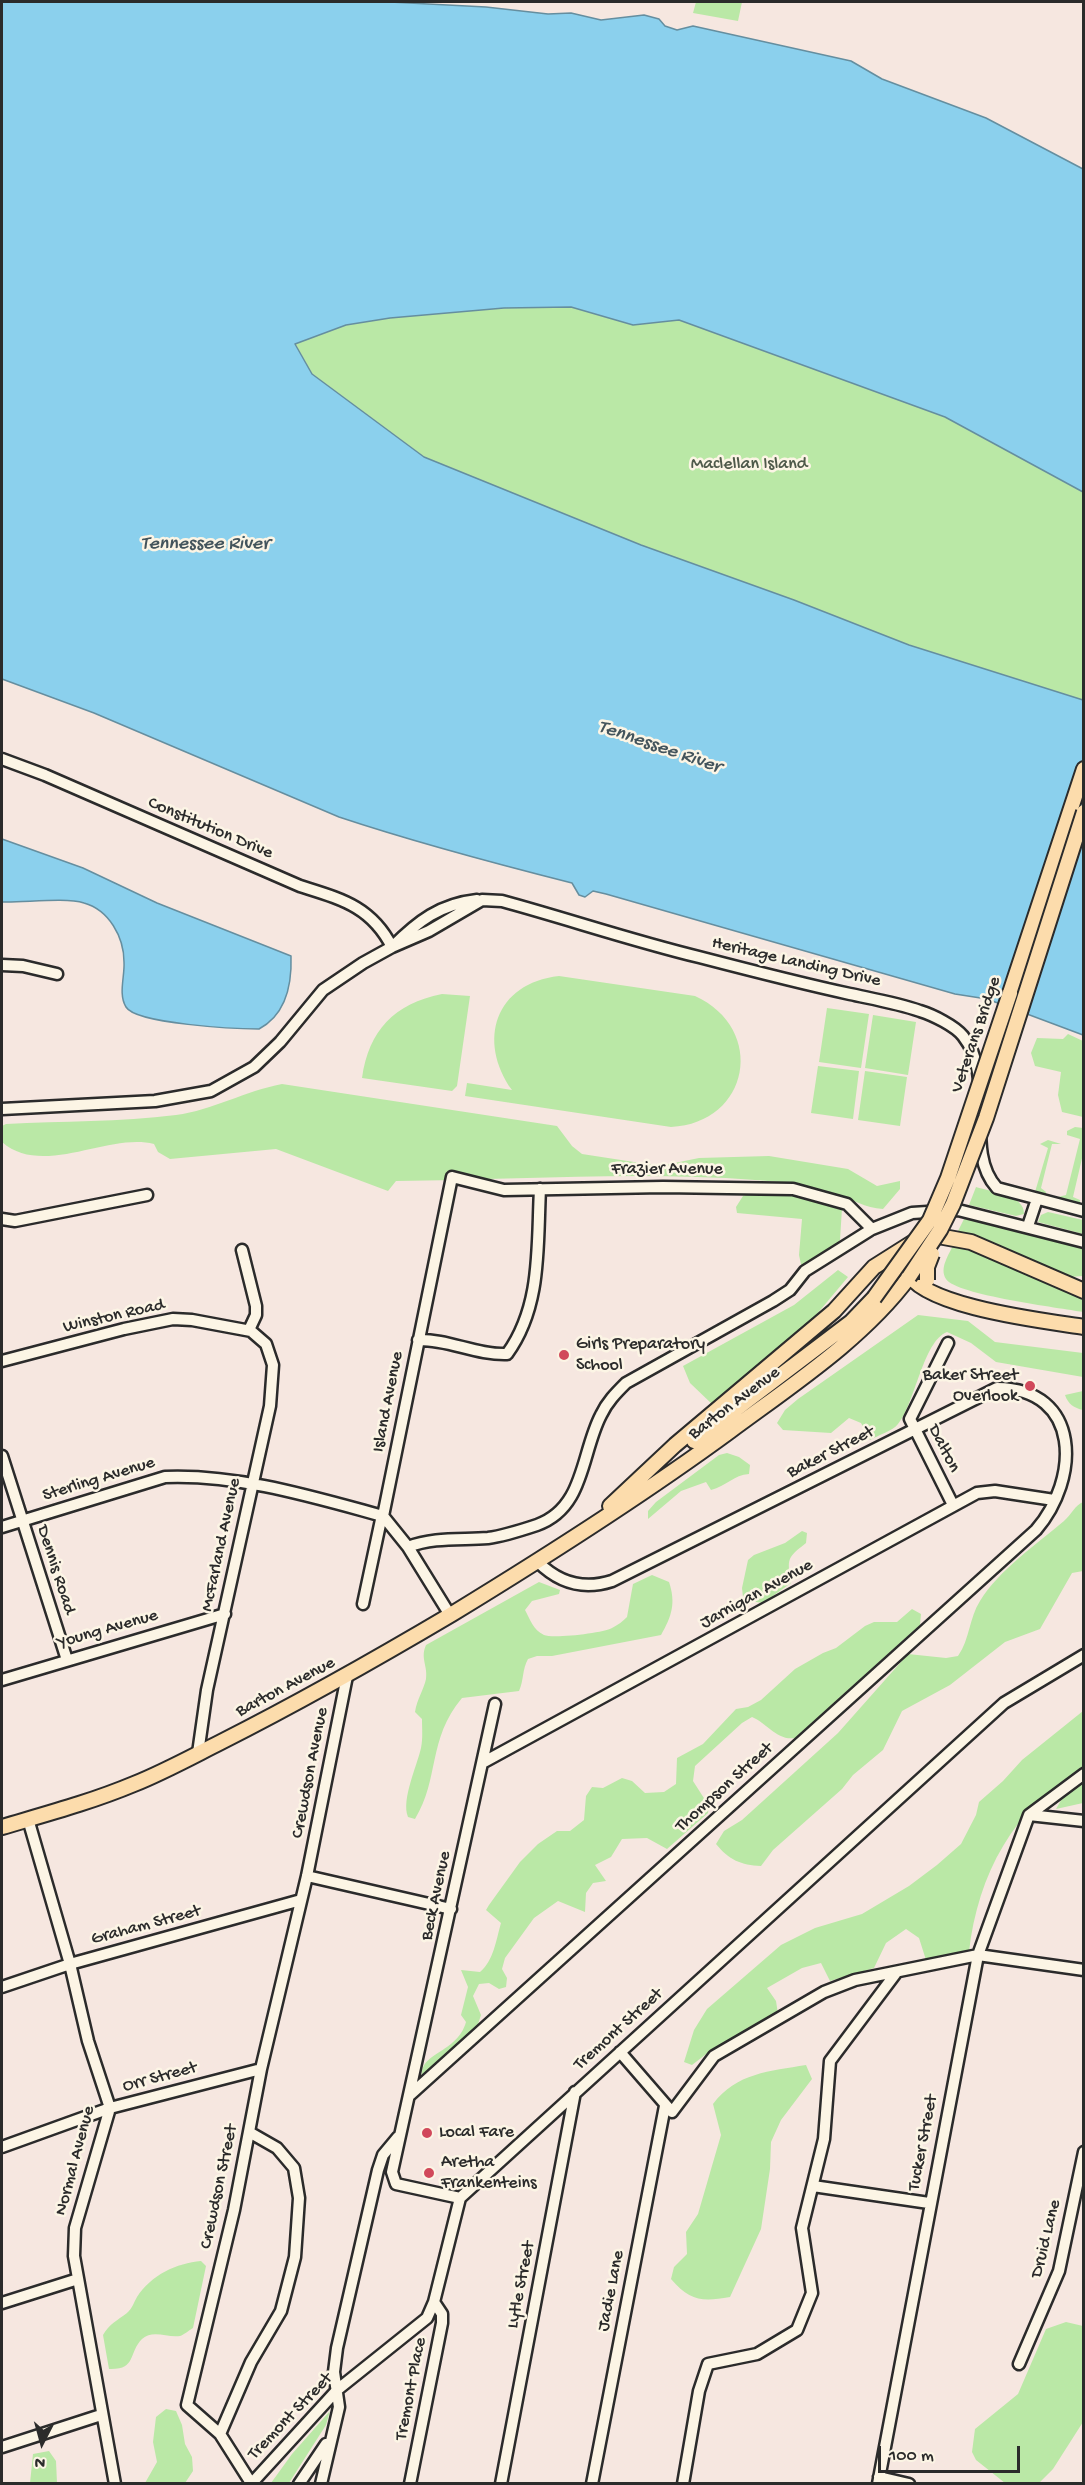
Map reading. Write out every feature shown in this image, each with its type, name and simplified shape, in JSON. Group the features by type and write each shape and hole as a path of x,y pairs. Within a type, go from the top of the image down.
{"main road":[{"name":"Veterans Bridge","path":"874,1298 903,1261 930,1220 948,1178 1083,770"},
{"name":"Veterans Bridge","path":"909,1278 940,1230 953,1204 986,1118 1083,812"},
{"path":"956,1302 936,1291 927,1280 927,1267 965,1187 986,1118"},
{"path":"610,1506 675,1445 834,1311 874,1267 912,1243 938,1236 971,1242 1083,1291"},
{"path":"903,1261 909,1278 932,1294 956,1302 1083,1327"},
{"name":"Barton Avenue","path":"2,1827 137,1783 198,1753 347,1676 538,1562 672,1474 763,1406 861,1329 898,1293 909,1278"},
{"name":"Barton Avenue","path":"568,1541 610,1506 829,1338 874,1298"}],"street":[{"name":"Constitution Drive","path":"2,759 45,775 300,886 333,896 366,913 381,927 392,947"},
{"name":"Heritage Landing Drive","path":"2,1109 155,1101 211,1091 254,1067 280,1042 323,990 392,947 429,931 482,900 502,901 691,955 888,1001 923,1012 938,1020 962,1035 974,1055 981,1088 981,1131 985,1171 997,1188 1037,1199"},
{"path":"2,965 23,966 57,974"},
{"name":"Frazier Avenue","path":"452,1177 504,1190 663,1187 793,1189 847,1204 872,1229"},
{"name":"Island Avenue","path":"363,1604 452,1177"},
{"path":"418,1340 433,1340 486,1355 507,1354 521,1329 537,1279 540,1189"},
{"path":"2,1219 15,1221 147,1194"},
{"path":"1028,1226 1037,1199 1083,1211"},
{"path":"408,1548 427,1540 492,1537 538,1524 555,1516 564,1507 576,1488 599,1417 609,1401 626,1383 790,1290 805,1270 872,1229 912,1213 935,1209 958,1210 1028,1226 1083,1242"},
{"path":"242,1250 256,1306 256,1315 249,1330"},
{"name":"Winston Road","path":"2,1361 173,1319 249,1330"},
{"name":"McFarland Avenue","path":"198,1753 207,1690 270,1406 273,1365 266,1344 249,1330"},
{"name":"Dalton","path":"948,1343 910,1419 953,1505"},
{"name":"Baker Street","path":"538,1562 548,1572 567,1581 593,1587 612,1581 997,1388 1025,1391 1044,1402 1060,1421 1067,1442 1067,1461 1054,1500"},
{"name":"Dennis Road","path":"2,1456 67,1660"},
{"name":"Sterling Avenue","path":"2,1527 165,1477 192,1476 251,1484 382,1516"},
{"name":"Jarnigan Avenue","path":"484,1762 984,1490 1054,1500"},
{"name":"Thompson Street","path":"410,2095 1036,1530 1045,1519 1054,1500"},
{"path":"382,1516 408,1548 450,1615"},
{"name":"Young Avenue","path":"2,1680 225,1614"},
{"name":"Tremont Street","path":"251,2483 337,2390 413,2332 427,2318 434,2302 460,2198 1004,1703 1083,1655"},
{"name":"Crewdson Avenue","path":"307,1876 347,1676"},
{"name":"Beck Avenue","path":"410,2095 495,1704"},
{"path":"1029,1815 1083,1774"},
{"path":"1029,1815 1083,1821"},
{"name":"Tucker Street","path":"878,2481 929,2203 978,1955 1029,1815"},
{"name":"Normal Avenue","path":"28,1820 70,1964 88,2041 110,2109 75,2228 74,2256 115,2484"},
{"path":"307,1876 451,1909"},
{"name":"Crewdson Street","path":"251,2483 220,2434 187,2405 234,2210 261,2069 307,1876"},
{"name":"Graham Street","path":"2,1987 70,1964 301,1900"},
{"path":"620,2052 672,2112 714,2056 824,1992 855,1980 978,1955 1083,1970"},
{"path":"683,2484 699,2391 708,2364 757,2354 797,2330 812,2293 802,2228 806,2204 813,2186 824,2139 831,2061 896,1973"},
{"name":"Orr Street","path":"2,2147 110,2109 261,2069"},
{"name":"Lytle Street","path":"501,2484 575,2092"},
{"path":"410,2095 393,2166 394,2181 460,2198"},
{"name":"Jadie Lane","path":"592,2484 665,2106"},
{"path":"220,2434 251,2362 281,2311 295,2257 299,2198 294,2168 277,2148 249,2132"},
{"path":"321,2484 339,2407 334,2372 337,2348 378,2170 383,2155 399,2136"},
{"name":"Druid Lane","path":"1019,2364 1059,2271 1083,2152"},
{"path":"813,2186 929,2203"},
{"path":"2,2303 78,2279"},
{"name":"Tremont Place","path":"410,2484 442,2323 442,2314 434,2302"},
{"path":"2,2447 101,2415"},
{"path":"299,2484 330,2439"},
{"path":"878,2481 909,2484"}],"green space":[{"path":"696,2 742,2 738,21 693,13"},
{"name":"Maclellan Island","path":"571,307 633,325 679,320 820,370 945,417 1083,492 1083,700 909,645 641,545 424,457 312,374 295,343 346,325 390,318 504,308"},
{"path":"559,976 695,996 718,1011 733,1030 740,1051 740,1072 732,1092 718,1109 698,1122 671,1127 465,1096 467,1083 512,1090 501,1071 496,1052 495,1034 498,1017 507,1002 520,990 537,981"},
{"path":"442,994 470,996 457,1086 452,1091 362,1078 371,1046 387,1022 397,1012 410,1005"},
{"path":"827,1008 869,1014 861,1068 819,1062"},
{"path":"873,1015 916,1022 908,1075 865,1068"},
{"path":"1068,1034 1083,1041 1083,1117 1062,1112 1058,1095 1061,1072 1035,1066 1031,1053 1037,1038 1063,1039"},
{"path":"818,1066 859,1071 853,1119 811,1113"},
{"path":"865,1071 907,1077 900,1126 858,1120"},
{"path":"282,1084 557,1126 572,1146 582,1154 660,1166 699,1158 769,1156 848,1169 877,1186 900,1181 900,1189 883,1209 870,1207 806,1186 711,1177 621,1176 396,1181 388,1191 276,1149 170,1159 158,1152 154,1144 136,1142 37,1156 18,1152 2,1142 2,1126 6,1124 112,1120 190,1113"},
{"path":"1075,1127 1083,1128 1083,1154 1073,1197 1080,1200 1080,1204 1058,1197 1066,1195 1080,1139 1067,1135 1067,1131"},
{"path":"1048,1140 1061,1144 1052,1144 1041,1188 1046,1195 1035,1192 1048,1148 1040,1144"},
{"path":"976,1187 1013,1198 1019,1202 1024,1214 1016,1216 969,1205"},
{"path":"752,1193 797,1195 842,1208 840,1240 831,1250 802,1269 799,1255 802,1219 737,1213 736,1207 743,1196"},
{"path":"1048,1212 1083,1220 1083,1234 1038,1222 1041,1215"},
{"path":"966,1215 1081,1245 1083,1247 1083,1276 1069,1277 990,1241 957,1233"},
{"path":"953,1245 971,1248 1083,1297 1083,1312 988,1295 954,1285 944,1275 945,1262"},
{"path":"838,1270 848,1277 811,1321 713,1405 690,1383 683,1366 794,1305"},
{"path":"918,1315 968,1321 995,1342 1083,1353 1083,1377 996,1362 971,1343 947,1332 932,1347 904,1415 889,1431 870,1440 861,1423 849,1418 831,1433 783,1430 777,1423 785,1410 798,1399"},
{"path":"1083,1391 1083,1410 1072,1405 1065,1395"},
{"path":"727,1453 739,1457 750,1465 749,1474 739,1476 711,1490 706,1482 681,1491 648,1519 648,1511 656,1502 719,1455"},
{"path":"1083,1502 1083,1571 1072,1573 1040,1629 1005,1642 950,1685 902,1711 883,1750 773,1850 761,1866 736,1861 716,1844 724,1831 742,1820 838,1733 908,1654 946,1658 958,1656 965,1643 976,1608 988,1590 1008,1568"},
{"path":"802,1531 807,1533 806,1543 790,1559 791,1583 763,1603 750,1601 743,1597 742,1588 748,1560 754,1555 785,1543"},
{"path":"652,1575 669,1582 672,1596 670,1615 661,1635 552,1656 537,1656 528,1659 519,1691 462,1698 443,1729 423,1804 415,1819 408,1817 406,1810 408,1792 422,1741 422,1719 415,1712 426,1679 424,1650 426,1645 539,1582 560,1590 559,1594 532,1601 525,1610 540,1633 549,1636 567,1636 607,1630 627,1617 633,1584"},
{"path":"912,1609 921,1614 920,1625 795,1738 783,1737 752,1717 742,1723 695,1766 693,1781 709,1806 708,1813 667,1849 647,1838 622,1839 611,1857 595,1865 606,1881 593,1883 586,1893 585,1912 558,1901 534,1918 505,1958 502,1969 507,1978 506,1987 499,1989 489,1983 479,1984 473,1996 481,2015 477,2027 422,2078 422,2069 426,2063 455,2041 466,2022 461,2015 468,1987 461,1970 480,1972 485,1967 496,1943 501,1923 486,1910 520,1862 538,1844 557,1831 570,1831 584,1820 586,1796 592,1787 603,1788 622,1778 632,1781 645,1793 664,1792 676,1784 677,1758 703,1744 736,1709 748,1707 761,1700 795,1669 836,1648 865,1626 874,1622 897,1622"},
{"path":"1083,1711 1083,1768 1037,1802 1004,1845 981,1896 969,1952 926,1960 919,1938 906,1929 886,1943 874,1968 830,1981 821,1963 802,1968 767,1988 776,2001 778,2014 714,2048 692,2065 684,2062 694,2030 707,2009 781,1945 815,1928 862,1914 909,1886 937,1865 961,1844 976,1815 979,1802 1022,1760"},
{"path":"1083,1779 1083,1803 1056,1809 1064,1795"},
{"path":"806,2065 812,2079 781,2120 771,2142 770,2169 761,2229 730,2297 704,2299 691,2296 671,2279 674,2267 687,2254 686,2232 698,2214 721,2135 713,2104 732,2086 743,2080 767,2072"},
{"path":"201,2261 206,2266 193,2328 180,2336 155,2334 146,2336 138,2344 128,2364 118,2369 109,2369 103,2335 108,2328 129,2311 143,2289 157,2276 174,2267"},
{"path":"1066,2322 1083,2326 1083,2422 1053,2469 1039,2483 1005,2483 976,2460 972,2452 975,2429 1018,2394 1046,2329"},
{"path":"166,2409 176,2411 182,2425 185,2444 192,2457 193,2471 185,2483 145,2483 157,2462 153,2442 156,2417"},
{"path":"330,2411 326,2425 289,2483 271,2483 292,2454"},
{"path":"49,2451 56,2461 57,2483 30,2483 33,2454"}],"water":[{"name":"Tennessee River","path":"2,2 390,2 486,7 548,14 571,13 601,20 644,15 659,19 665,26 677,30 693,26 851,61 882,79 986,118 1083,169 1083,492 945,417 679,320 633,325 571,307 504,308 390,318 346,325 295,344 312,374 424,457 641,545 794,600 909,645 1083,700 1083,1035 987,999 955,994 606,894 593,891 585,897 579,895 572,883 455,852 339,817 94,713 2,679"},
{"path":"2,839 83,868 157,903 291,956 289,987 282,1007 268,1023 259,1029 188,1024 148,1018 134,1013 126,1007 122,996 124,962 121,943 108,918 101,912 76,901 2,902"}],"place":[{"name":"Girls Preparatory School","path":"564,1355"},
{"name":"Baker Street Overlook","path":"1030,1386"},
{"name":"Local Fare","path":"427,2133"},
{"name":"Aretha Frankenteins","path":"429,2173"}]}
